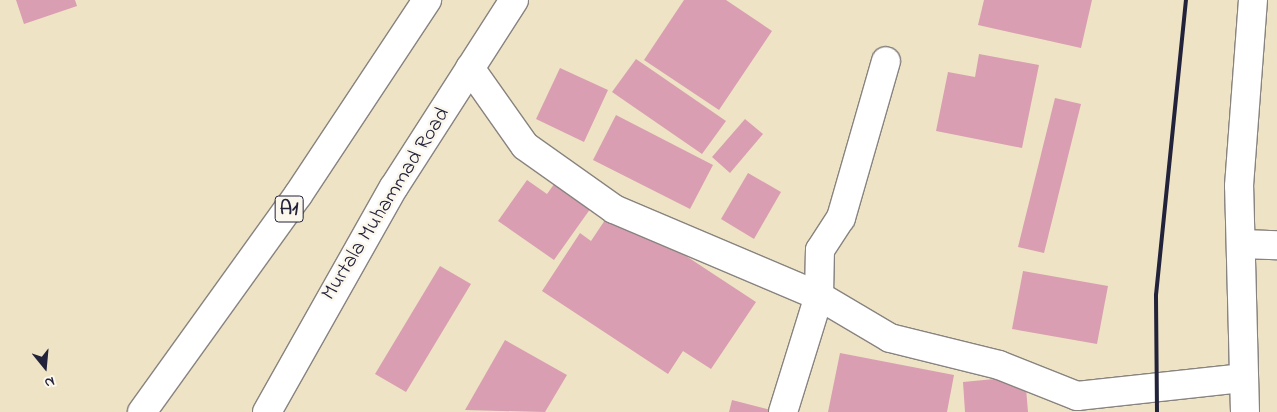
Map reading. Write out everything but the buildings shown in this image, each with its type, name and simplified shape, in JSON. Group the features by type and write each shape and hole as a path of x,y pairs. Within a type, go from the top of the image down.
{"main road":[{"name":"A1","path":"142,412 298,195 427,0"},
{"name":"Murtala Muhammad Road","path":"267,412 389,196 514,0"},
{"path":"1245,412 1239,186 1253,0"},
{"path":"783,412 820,296 820,250 841,218 886,61"},
{"path":"470,68 525,146 614,209 820,296 890,338 999,365 1077,396 1244,378"},
{"path":"1241,244 1277,245"}],"railway":[{"path":"1157,412 1156,295 1186,0"}]}
